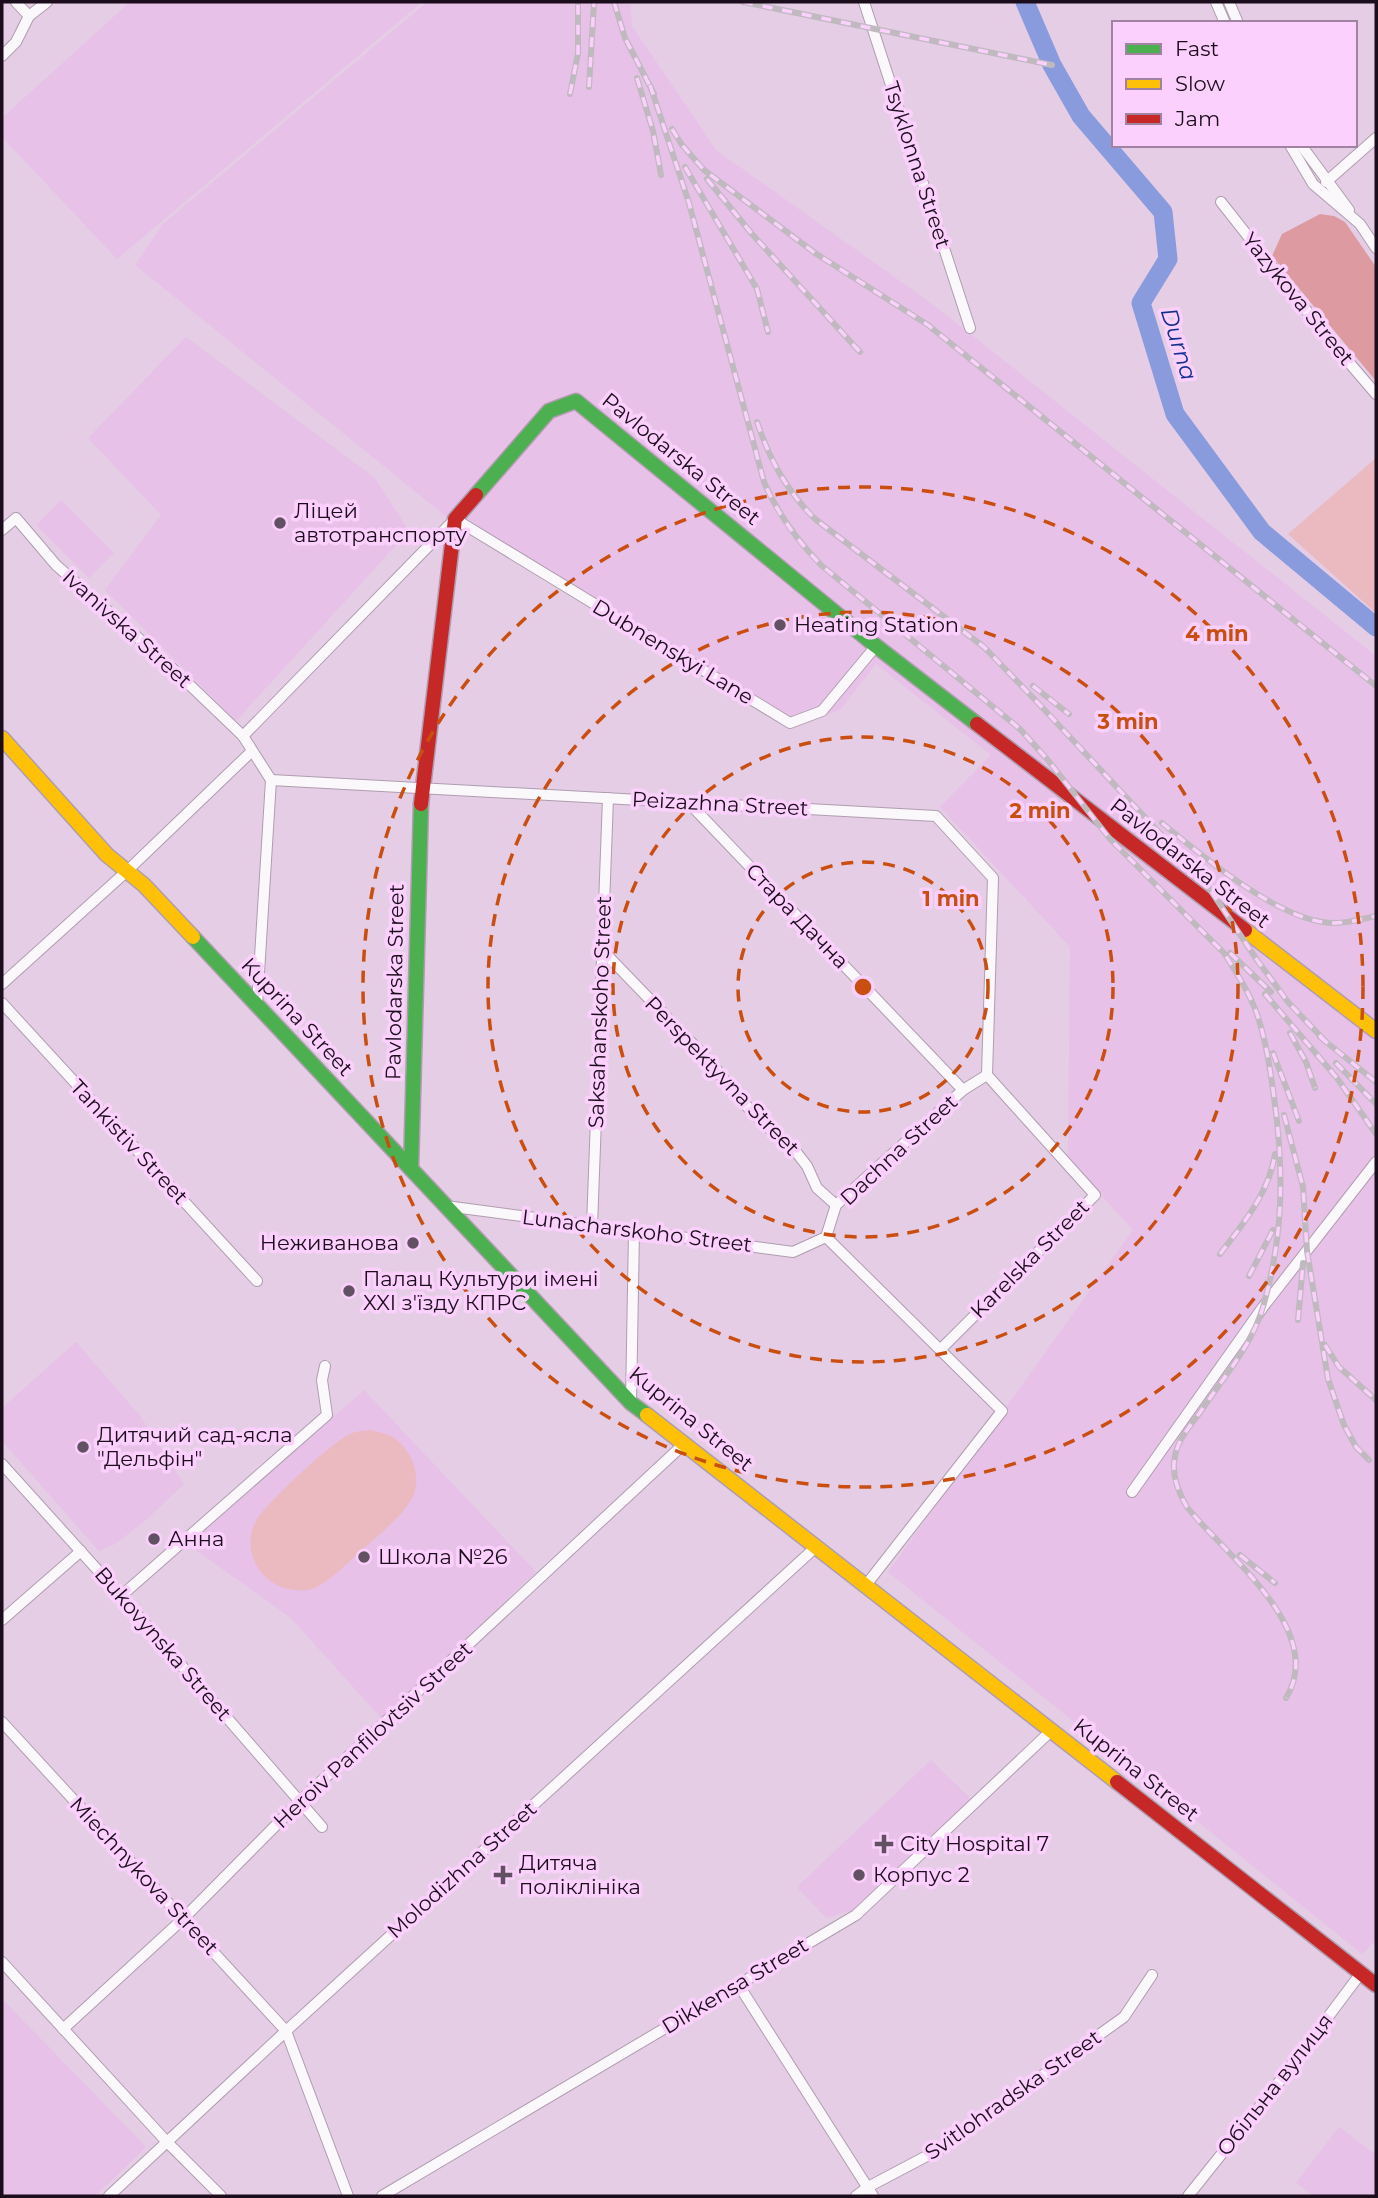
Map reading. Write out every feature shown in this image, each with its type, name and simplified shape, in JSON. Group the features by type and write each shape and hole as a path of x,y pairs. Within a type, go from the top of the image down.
{"main road":[{"name":"Pavlodarska Street","path":"411,1169 421,788 455,519 549,411 576,401 876,646 1376,1031"},
{"name":"Kuprina Street","path":"2,738 107,855 144,886 631,1404 685,1443 1375,1982"}],"street":[{"path":"16,2 29,16"},
{"path":"2,56 16,42 29,16 47,2"},
{"name":"Tsyklonna Street","path":"864,2 970,328"},
{"path":"1216,2 1224,21"},
{"path":"1229,2 1237,21"},
{"path":"1326,182 1376,138"},
{"path":"1291,147 1313,184 1360,224"},
{"path":"1302,147 1376,248"},
{"name":"Yazykova Street","path":"1221,202 1376,394"},
{"name":"Ivanivska Street","path":"2,530 16,517 57,565 243,736 271,780"},
{"path":"243,736 455,519"},
{"name":"Dubnenskyi Lane","path":"455,519 790,723 822,711 876,646"},
{"path":"2,984 127,871 252,751"},
{"path":"257,1005 271,780 421,788"},
{"name":"Peizazhna Street","path":"421,788 936,816 993,878 987,1075"},
{"name":"Saksahanskoho Street","path":"592,1226 608,798"},
{"name":"Стара Дачна","path":"688,802 963,1090"},
{"name":"Perspektyvna Street","path":"603,951 713,1065 735,1094 764,1124 793,1148 807,1166 817,1188 836,1205"},
{"name":"Tankistiv Street","path":"2,1003 257,1281"},
{"name":"Dachna Street","path":"826,1237 836,1205 963,1090 987,1075"},
{"name":"Karelska Street","path":"941,1349 1095,1195 987,1075"},
{"path":"1132,1492 1263,1307 1376,1162"},
{"name":"Lunacharskoho Street","path":"446,1206 793,1252 826,1237"},
{"path":"631,1404 634,1231"},
{"path":"826,1237 1002,1410 866,1585"},
{"path":"121,1596 327,1415 322,1380 325,1366"},
{"name":"Heroiv Panfilovtsiv Street","path":"63,2029 184,1918 300,1801 685,1443"},
{"name":"Bukovynska Street","path":"2,1464 121,1596 321,1827"},
{"name":"Molodizhna Street","path":"109,2196 285,2031 817,1546"},
{"path":"2,1620 81,1551"},
{"name":"Miechnykova Street","path":"2,1722 285,2031"},
{"name":"Dikkensa Street","path":"382,2196 856,1915 1052,1730"},
{"path":"2,1962 166,2141 221,2196"},
{"name":"Обільна вулиця","path":"1188,2196 1283,2077 1361,1973"},
{"name":"Svitlohradska Street","path":"856,2196 871,2192 940,2149 1124,2017 1152,1975"},
{"path":"738,1984 871,2192"},
{"path":"285,2031 348,2196"}],"shaded area":[{"path":"130,2 422,2 117,259 2,137 2,118"},
{"path":"427,2 630,2 632,26 716,150 935,306 1376,656 1376,1940 1362,1954 888,1572 1133,1230 1068,1159 1070,947 940,807 991,755 876,664 840,710 791,727 458,526 135,265 163,224"},
{"path":"1320,214 1334,216 1345,222 1376,267 1376,381 1272,256 1282,234"},
{"name":"Ліцей автотранспорту","path":"186,337 374,477 409,531 236,721 105,590 161,515 88,438"},
{"path":"1376,458 1376,613 1288,534"},
{"path":"61,500 114,553 89,578 36,525"},
{"name":"Дитячий сад-ясла \"Дельфін\"","path":"76,1342 141,1417 184,1484 147,1519 115,1544 99,1551 2,1441 2,1408"},
{"name":"Школа №26","path":"364,1390 536,1572 381,1718 291,1618 186,1543"},
{"path":"371,1430 391,1436 410,1456 416,1474 415,1491 411,1500 388,1527 341,1570 313,1589 293,1590 272,1583 259,1570 252,1555 250,1544 256,1521 285,1488 329,1449 350,1434"},
{"name":"City Hospital 7","path":"931,1760 972,1800 854,1910 826,1918 797,1887"},
{"path":"2,1999 146,2147 95,2196 2,2196"},
{"path":"1339,2127 1376,2155 1376,2196 1314,2196 1296,2183"}],"waterway":[{"name":"Durna","path":"1025,2 1052,65 1081,116 1163,212 1168,259 1141,303 1175,414 1262,532 1376,627"}],"railway":[{"path":"570,94 578,53 578,2"},
{"path":"589,87 594,2"},
{"path":"614,2 625,38 654,94"},
{"path":"743,2 1052,65"},
{"path":"637,78 653,131 661,175"},
{"path":"650,85 689,203 764,482 782,516 821,565 1020,729 1110,839 1224,953 1257,1014 1269,1065 1279,1150 1280,1202 1275,1254 1263,1307 1252,1335 1182,1438 1174,1469 1178,1489 1187,1507 1246,1570 1283,1620 1293,1646 1295,1672 1286,1698"},
{"path":"672,129 704,170 815,253 928,325 1376,686"},
{"path":"685,167 757,289 768,332"},
{"path":"707,179 752,234 860,352"},
{"path":"757,422 780,474 815,519 984,647 1209,888 1288,1002 1326,1042"},
{"path":"1033,686 1069,714"},
{"path":"1162,823 1238,882 1282,908 1303,917 1329,923 1350,922 1376,916"},
{"path":"1230,953 1271,992"},
{"path":"1265,994 1337,1078 1376,1134"},
{"path":"1290,1033 1306,1062 1315,1088"},
{"path":"1320,1037 1376,1082"},
{"path":"1273,1053 1299,1121"},
{"path":"1336,1063 1376,1104"},
{"path":"1284,1115 1303,1187 1307,1251 1328,1379 1344,1425 1356,1447 1369,1460"},
{"path":"1220,1254 1261,1195 1275,1154"},
{"path":"1249,1276 1273,1230"},
{"path":"1298,1320 1303,1263"},
{"path":"1325,1345 1339,1367 1376,1400"},
{"path":"1240,1555 1275,1583"}],"traffic: fast":[{"path":"476,495 549,411 576,401 876,646 977,724"},
{"path":"411,1169 421,804"},
{"path":"193,937 631,1403 647,1415"}],"traffic: slow":[{"path":"2,738 107,855 144,885 193,937"},
{"path":"1245,930 1376,1031"},
{"path":"647,1415 1117,1782"}],"traffic: jam":[{"path":"421,804 455,519 476,495"},
{"path":"977,724 1245,930"},
{"path":"1117,1782 1376,1985"}],"place":[{"name":"Ліцей автотранспорту","path":"280,523"},
{"name":"Heating Station","path":"780,625"},
{"name":"Неживанова","path":"413,1243"},
{"name":"Палац Культури імені XXI з'їзду КПРС","path":"349,1291"},
{"name":"Дитячий сад-ясла \"Дельфін\"","path":"83,1447"},
{"name":"Анна","path":"154,1539"},
{"name":"Школа №26","path":"364,1557"},
{"name":"City Hospital 7","path":"884,1844"},
{"name":"Дитяча поліклініка","path":"503,1875"},
{"name":"Корпус 2","path":"859,1875"}]}
